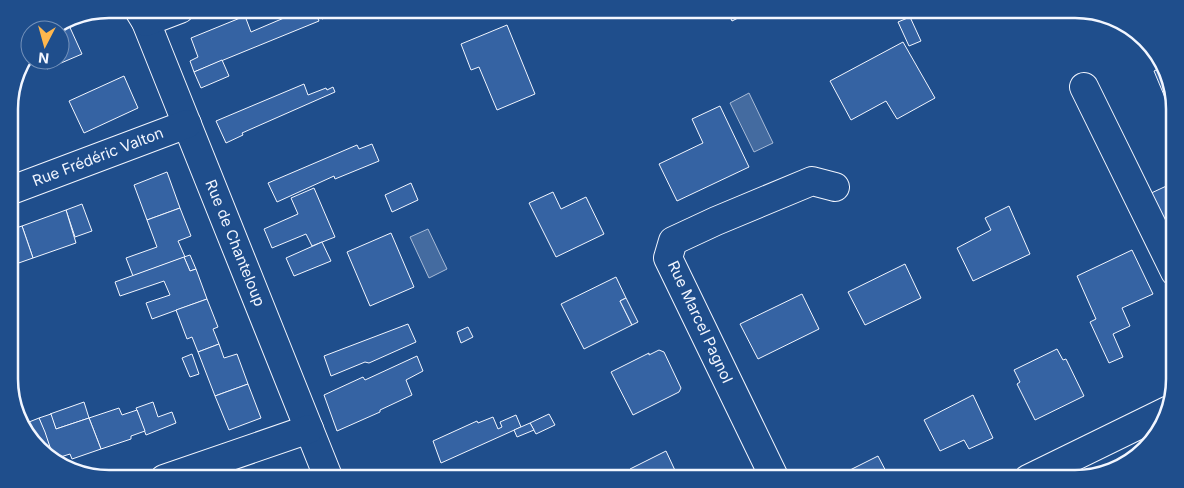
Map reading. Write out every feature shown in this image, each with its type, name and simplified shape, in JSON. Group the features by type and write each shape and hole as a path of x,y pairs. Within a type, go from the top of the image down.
{"street":[{"name":"Rue de Chanteloup","path":"143,18 188,124 325,470"},
{"path":"1084,87 1166,254"},
{"name":"Rue Frédéric Valton","path":"18,188 188,124"},
{"name":"Rue Marcel Pagnol","path":"772,470 668,258 673,241 716,221 812,181 835,187"},
{"path":"1046,470 1159,415"},
{"path":"190,470 309,429"}],"water":[{"path":"749,93 773,143 754,152 730,103"},
{"path":"428,229 447,269 429,278 410,237"}],"building":[{"path":"240,18 246,18 251,32 284,18 318,18 319,21 194,72 190,61 198,57 191,38"},
{"path":"910,18 921,41 909,46 898,22"},
{"path":"507,25 535,94 497,110 479,67 471,70 461,44"},
{"path":"70,28 82,54 70,59"},
{"path":"903,42 935,98 897,119 886,101 851,120 830,81"},
{"path":"222,60 229,76 201,88 194,72"},
{"path":"1158,69 1160,73 1166,100 1154,71"},
{"path":"124,76 138,108 84,133 69,101"},
{"path":"304,84 308,95 333,87 335,92 242,133 243,135 226,143 216,121"},
{"path":"720,106 749,167 677,201 659,164 703,143 692,119"},
{"path":"372,144 379,161 335,179 334,176 277,202 268,183 357,145 359,149"},
{"path":"167,172 180,208 147,220 134,185"},
{"path":"411,183 418,200 392,212 385,195"},
{"path":"1166,186 1166,234 1147,195"},
{"path":"314,188 335,237 312,246 306,234 272,248 264,229 298,214 291,198"},
{"path":"553,192 561,209 586,197 604,234 556,257 529,203"},
{"path":"82,204 92,231 75,237 66,210"},
{"path":"1009,206 1030,254 973,281 957,248 991,230 985,218"},
{"path":"180,208 191,236 178,241 185,257 133,276 126,258 157,247 147,220"},
{"path":"66,210 76,243 33,258 22,226"},
{"path":"22,226 33,258 18,263 18,227"},
{"path":"391,233 414,287 370,306 347,252"},
{"path":"322,242 331,261 294,276 286,258"},
{"path":"1132,250 1153,294 1122,308 1130,326 1113,334 1123,357 1109,363 1090,322 1096,319 1077,276"},
{"path":"190,255 196,269 190,271 184,257"},
{"path":"184,257 190,271 196,269 207,299 152,319 146,303 170,295 164,281 120,296 115,282"},
{"path":"905,264 921,298 865,325 848,292"},
{"path":"616,277 626,298 620,301 632,325 584,349 561,304"},
{"path":"802,294 819,329 758,359 740,324"},
{"path":"626,298 638,322 632,325 620,301"},
{"path":"207,299 218,327 213,329 219,344 198,352 192,337 187,339 176,310"},
{"path":"408,324 416,342 369,363 365,362 331,376 324,356"},
{"path":"468,327 473,337 461,343 457,332"},
{"path":"219,344 224,358 237,354 248,384 215,396 198,352"},
{"path":"1057,349 1063,360 1066,359 1084,396 1035,420 1017,384 1020,382 1014,370"},
{"path":"659,350 664,352 681,388 679,392 633,415 611,372"},
{"path":"192,354 199,374 190,377 182,358"},
{"path":"417,356 423,371 406,380 412,395 337,431 324,395 363,377 365,380"},
{"path":"248,384 261,418 229,430 215,396"},
{"path":"973,395 993,438 969,449 964,440 940,451 924,420"},
{"path":"84,402 89,418 56,429 50,414"},
{"path":"153,402 158,417 172,412 176,423 146,435 136,408"},
{"path":"119,408 122,415 137,410 145,431 131,436 131,439 101,449 89,418"},
{"path":"51,414 56,429 89,418 101,449 72,459 70,454 61,457 51,450 39,418"},
{"path":"549,414 555,425 536,434 530,423"},
{"path":"516,415 521,427 441,463 433,441 477,421 478,423 493,417 498,429 502,427 500,422"},
{"path":"39,418 51,450 40,440 29,422"},
{"path":"530,423 534,430 517,437 514,430"},
{"path":"666,451 675,470 630,470"},
{"path":"878,456 885,470 850,470"}]}
